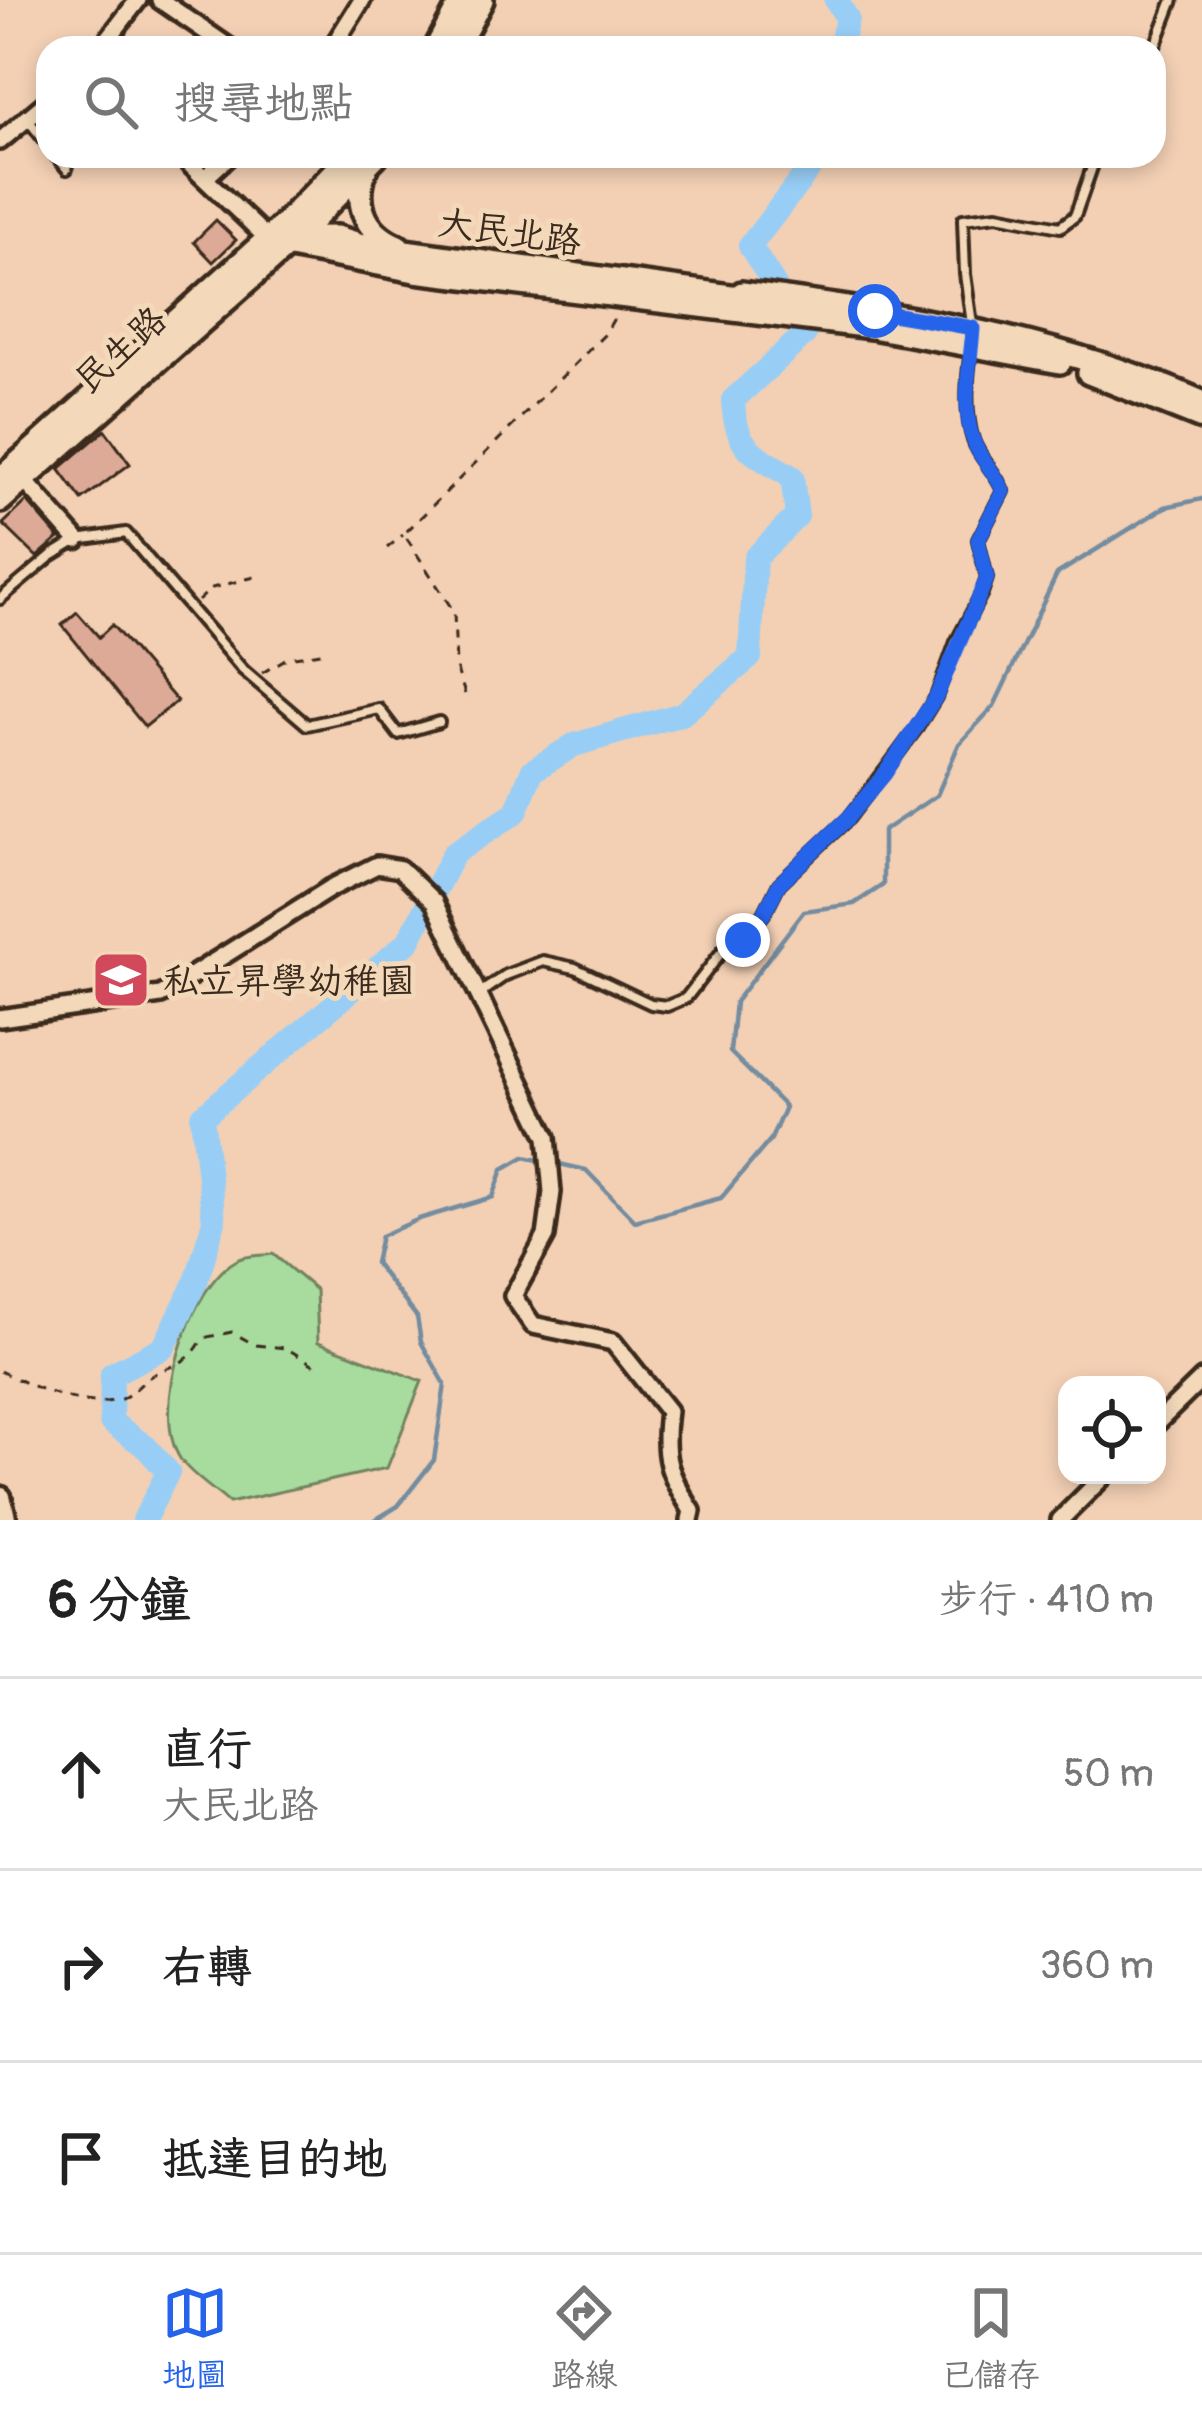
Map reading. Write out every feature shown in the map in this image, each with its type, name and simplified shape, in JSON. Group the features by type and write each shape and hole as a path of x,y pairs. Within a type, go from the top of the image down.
{"main road":[{"path":"442,36 461,0"},
{"path":"462,36 482,0"},
{"name":"民生路","path":"0,501 355,168"},
{"path":"362,168 359,200 367,225 389,243 410,251"},
{"name":"民生路","path":"0,478 283,237"},
{"name":"大民北路","path":"283,237 337,237 362,245 738,297 740,301"},
{"name":"大民北路","path":"283,237 415,271 621,296 740,301"},
{"path":"740,301 1068,351 1202,402"},
{"path":"972,336 1061,363 1202,418"},
{"path":"0,1498 4,1520"}],"street":[{"path":"110,36 138,0"},
{"path":"160,0 212,36"},
{"path":"339,36 360,1"},
{"path":"0,141 36,112"},
{"path":"194,168 283,237"},
{"path":"205,178 216,168"},
{"path":"24,480 76,540"},
{"path":"0,1018 161,995 331,889 377,865 400,869 434,902 548,1137 552,1192 546,1236 513,1295 533,1325 613,1342 644,1380 668,1412 667,1470 692,1511 690,1520"},
{"path":"1166,1415 1202,1378"},
{"path":"1060,1520 1096,1484"}],"lane":[{"path":"1159,36 1172,0"},
{"path":"28,120 36,130"},
{"path":"480,993 506,975 543,961 575,968 651,1004 668,1006 686,998 723,950 743,940 764,914 779,884 848,818 884,775 936,697 987,578 978,540 1003,491 997,474 974,443 963,219 997,215 1060,227 1069,224 1092,168"},
{"path":"0,599 76,540 126,533 253,680 307,725 380,709 398,734 439,722"}],"path":[{"path":"387,548 605,334 616,318 621,296"},
{"path":"404,534 454,612 456,668 465,694"},
{"path":"190,609 212,588 262,575"},
{"path":"253,680 273,663 321,652"},
{"path":"0,1371 32,1388 104,1402 125,1398 158,1372 194,1355 203,1338 232,1332 255,1345 286,1348 314,1365"}],"green space":[{"path":"273,1254 316,1290 318,1342 422,1381 387,1468 229,1503 181,1460 172,1439 172,1383 190,1322 220,1274 241,1258"}],"building":[{"path":"216,220 236,240 213,262 194,242"},
{"path":"105,430 130,464 82,500 59,469"},
{"path":"27,501 59,538 37,557 3,524"},
{"path":"77,612 99,637 112,625 177,701 145,727 62,625"}],"waterway":[{"path":"836,0 847,18 843,36"},
{"path":"144,1520 168,1472 146,1447 111,1422 112,1374 164,1347 197,1279 214,1221 202,1117 408,942 454,853 516,812 532,771 574,745 682,714 750,657 755,558 797,516 792,477 742,439 733,400 805,334 750,246 809,168"},
{"path":"555,1163 586,1170 635,1221 721,1198 771,1139 785,1107 730,1052 735,1002 804,911 854,904 883,885 883,831 937,795 959,744 994,706 1057,574 1165,507 1202,499"},
{"path":"375,1520 398,1506 434,1460 445,1384 421,1342 417,1317 375,1263 381,1236 493,1197 503,1169 524,1157 543,1161"}],"place":[{"name":"私立昇學幼稚園","path":"121,980"}],"route":[{"path":"743,940 764,914 779,884 848,818 917,728 936,697 987,578 978,540 1003,491 997,474 974,443 968,374 973,328 875,311"}]}
